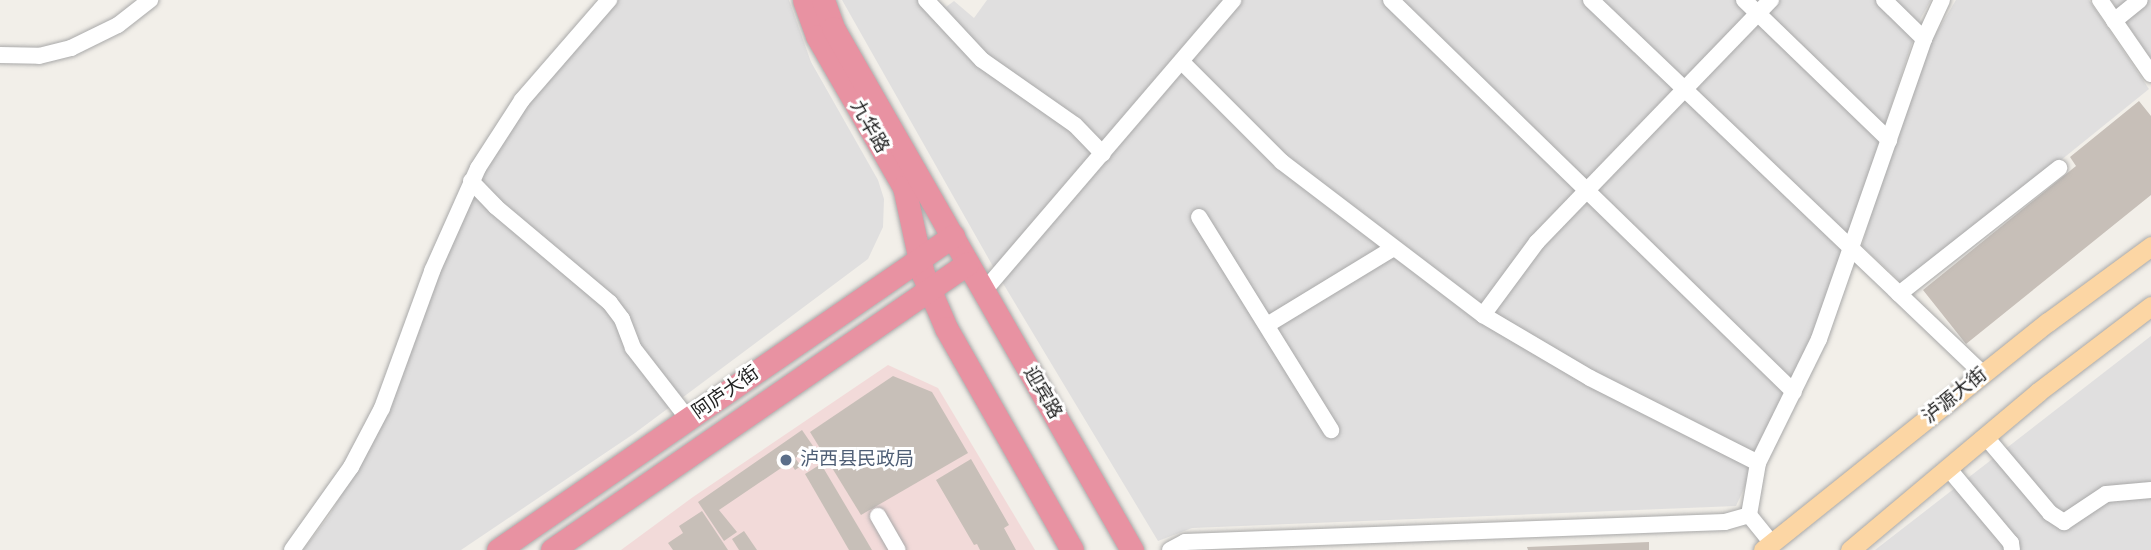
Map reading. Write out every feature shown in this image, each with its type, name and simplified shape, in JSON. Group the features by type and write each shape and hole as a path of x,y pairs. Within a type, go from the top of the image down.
{"highway":[{"name":"九华路","path":"804,0 817,36 904,187 920,259"},
{"name":"九华路","path":"823,0 833,28 953,236"},
{"name":"阿庐大街","path":"498,550 953,236"},
{"name":"迎宾路","path":"953,236 1132,550"},
{"path":"920,259 929,290 956,349 1072,550"},
{"path":"552,550 968,263"}],"main road":[{"name":"泸源大街","path":"1768,546 1983,374 2151,246"},
{"path":"1850,550 1985,436 2151,306"}],"street":[{"path":"0,55 39,56 71,48 118,25 150,0"},
{"path":"292,550 345,476 382,408 432,271 471,181 522,100 609,0"},
{"path":"926,0 982,60 1075,125 1102,154"},
{"path":"984,291 1233,0"},
{"path":"1391,0 1794,392"},
{"path":"1591,0 1983,374"},
{"path":"1744,0 1889,140"},
{"path":"1483,316 1516,268 1586,190 1771,0"},
{"path":"1884,0 1924,39"},
{"path":"1768,546 1749,515 1758,463 1819,338 1924,39 1942,0"},
{"path":"2100,0 2114,21 2146,55 2151,74"},
{"path":"2114,21 2140,0"},
{"path":"1182,62 1282,162 1483,316 1580,372 1758,463"},
{"path":"1899,294 2059,168"},
{"path":"471,181 496,206 610,303 622,319 633,348 688,419"},
{"path":"1199,217 1331,430"},
{"path":"1267,325 1392,248"},
{"path":"1985,436 2050,513 2064,522 2106,495 2151,491"},
{"path":"1948,468 2011,543 2012,550"},
{"path":"1170,550 1185,542 1724,522 1749,515"},
{"path":"878,516 898,550"}],"shaded area":[{"path":"618,0 789,0 811,62 878,180 884,199 883,227 868,259 635,433 461,550 303,550 329,516 384,420 454,231 485,168 524,107 583,36"},
{"path":"842,0 938,0 946,7 954,1 974,18 987,0 1228,0 995,270"},
{"path":"1242,0 1931,0 1919,21 1822,317 1736,506 1192,528 1158,541 1001,280"},
{"path":"1956,0 2089,0 2149,89 1905,286 1862,246 1880,182 1928,47"},
{"path":"2111,0 2151,0 2151,59"},
{"path":"2151,336 2151,550 1875,550"},
{"path":"888,365 938,388 1035,550 621,550 693,497"}],"building":[{"path":"2139,101 2151,116 2151,195 1966,344 1923,290 2076,166 2070,157"},
{"path":"893,376 932,392 968,453 861,515 810,432"},
{"path":"802,430 813,446 795,458 801,466 795,470 790,462 719,510 737,532 724,541 698,502"},
{"path":"971,459 1009,525 1004,528 1016,550 980,550 977,544 974,545 936,480"},
{"path":"821,464 872,550 849,550 805,474"},
{"path":"702,511 728,550 673,550 668,543 683,533 679,526"},
{"path":"744,531 757,550 739,550 732,539"},
{"path":"1649,542 1649,550 1528,550 1527,547"}],"place":[{"name":"泸西县民政局","path":"786,460"}]}
